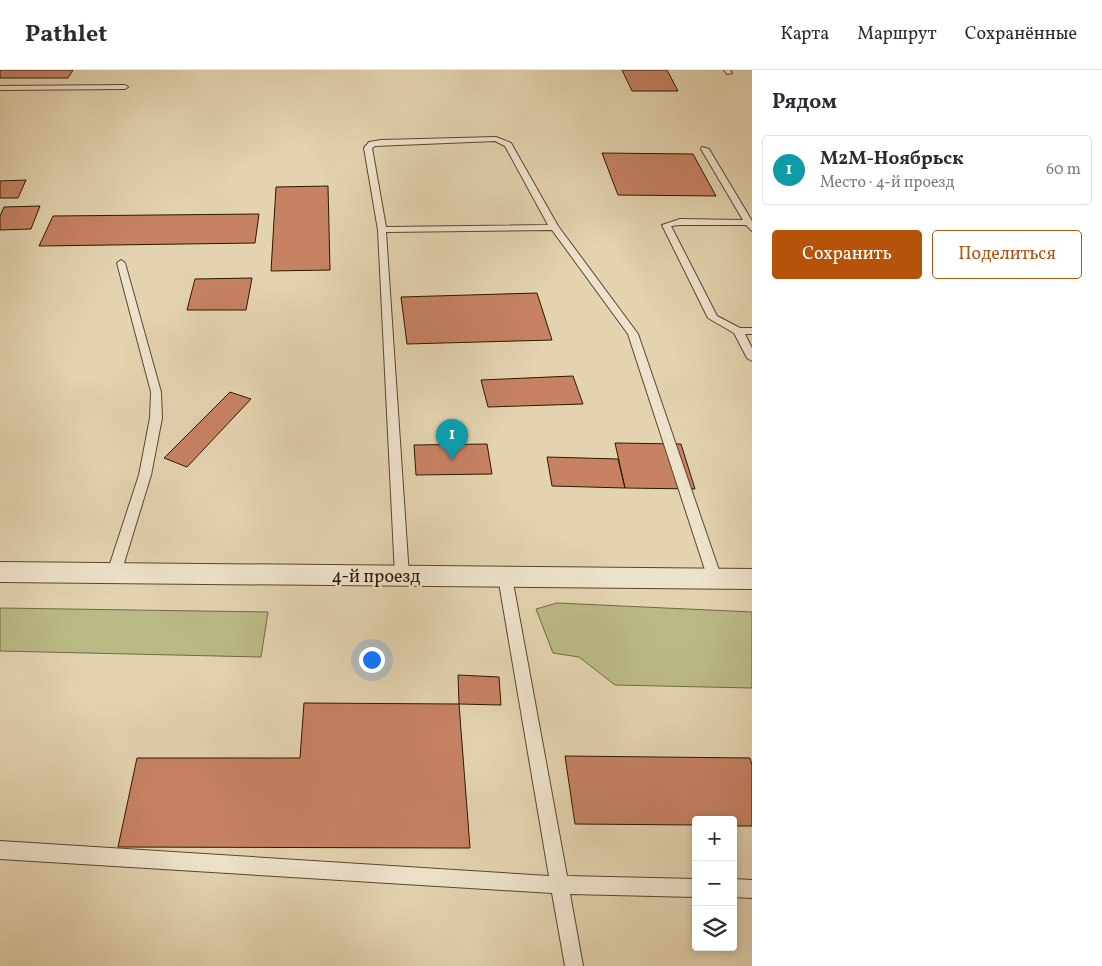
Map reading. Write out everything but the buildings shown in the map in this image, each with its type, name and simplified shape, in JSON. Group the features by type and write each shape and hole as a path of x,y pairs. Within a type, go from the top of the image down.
{"street":[{"name":"4-й проезд","path":"0,572 752,580"}],"lane":[{"path":"0,88 125,87"},
{"path":"402,576 382,230 368,148 372,144 382,142 496,139 508,145 554,227 633,334 715,579"},
{"path":"705,149 750,226"},
{"path":"750,226 680,222 666,225 713,318 738,331 752,331"},
{"path":"382,230 554,227"},
{"path":"114,573 145,475 156,418 156,392 121,263"},
{"path":"738,331 752,358"},
{"path":"505,577 574,966"},
{"path":"0,850 559,885 692,888"},
{"path":"737,888 752,888"}],"green space":[{"path":"557,603 752,612 752,688 615,685 579,657 553,653 536,609"},
{"path":"0,608 268,612 261,657 0,651"}],"place":[{"name":"М2М-Ноябрьск","path":"452,460"}]}
